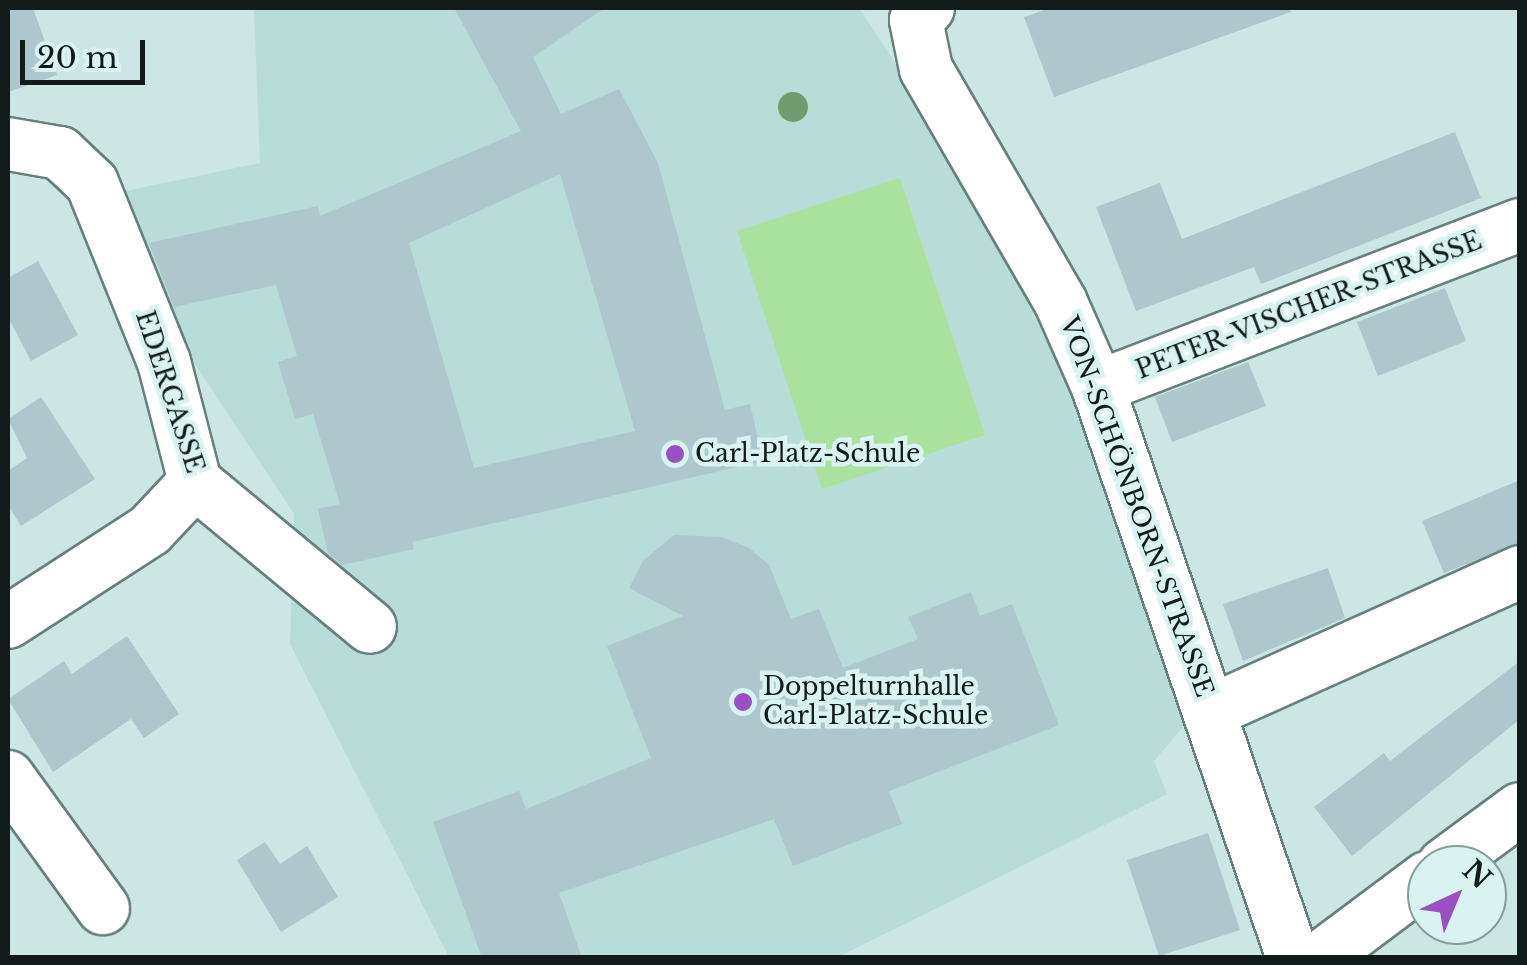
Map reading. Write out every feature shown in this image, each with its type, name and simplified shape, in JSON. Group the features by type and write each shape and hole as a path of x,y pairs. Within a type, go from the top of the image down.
{"street":[{"name":"VON-SCHÖNBORN-STRASSE","path":"922,14 926,69 1061,302 1098,387 1293,958"},
{"name":"EDERGASSE","path":"8,144 60,152 92,183 164,362 195,482 370,628"},
{"name":"PETER-VISCHER-STRASSE","path":"1098,387 1520,225"},
{"path":"8,622 150,530 195,482"},
{"path":"1211,711 1520,572"},
{"path":"8,777 103,908"},
{"path":"1471,845 1520,809"},
{"path":"1320,958 1407,893"}],"shaded area":[{"name":"Carl-Platz-Schule","path":"254,8 859,8 940,131 1074,394 1195,713 1154,761 1167,794 838,957 449,957 290,644 294,514 162,314 126,191 260,163"}],"green space":[{"path":"900,178 985,435 822,489 737,231"}],"building":[{"path":"8,8 33,8 57,75 8,92"},
{"path":"454,8 605,8 533,57 561,114 619,89 658,163 725,410 750,404 763,461 412,542 414,549 342,565 328,553 318,509 340,504 313,414 295,419 278,362 297,356 276,285 174,307 149,243 318,206 320,216 521,131","holes":["560,174 635,431 474,468 409,243"]},
{"path":"1050,8 1290,8 1291,12 1054,97 1024,17"},
{"path":"1455,132 1481,198 1261,284 1254,267 1136,311 1096,207 1160,183 1182,239"},
{"path":"38,261 78,335 31,361 8,317 8,278"},
{"path":"1445,288 1466,341 1378,376 1357,322"},
{"path":"1248,362 1266,406 1172,442 1155,397"},
{"path":"41,397 95,479 21,526 8,505 8,471 27,458 8,419"},
{"path":"1520,480 1520,543 1444,573 1422,521"},
{"path":"674,535 722,537 749,548 769,565 791,619 819,609 843,668 918,639 908,617 971,592 980,616 1012,604 1059,725 889,791 902,824 793,866 774,819 559,893 582,958 482,958 433,822 519,791 526,809 651,758 607,646 683,616 629,588 643,561"},
{"path":"1328,568 1345,618 1243,661 1223,604"},
{"path":"127,636 179,714 144,738 131,719 53,772 8,699 64,661 72,674"},
{"path":"1520,661 1520,719 1352,856 1314,807 1384,753 1390,761"},
{"path":"1208,833 1240,930 1159,956 1127,860"},
{"path":"265,842 280,864 307,846 338,897 281,932 237,860"}],"place":[{"name":"Carl-Platz-Schule","path":"675,454"},
{"name":"Doppelturnhalle Carl-Platz-Schule","path":"743,702"}]}
